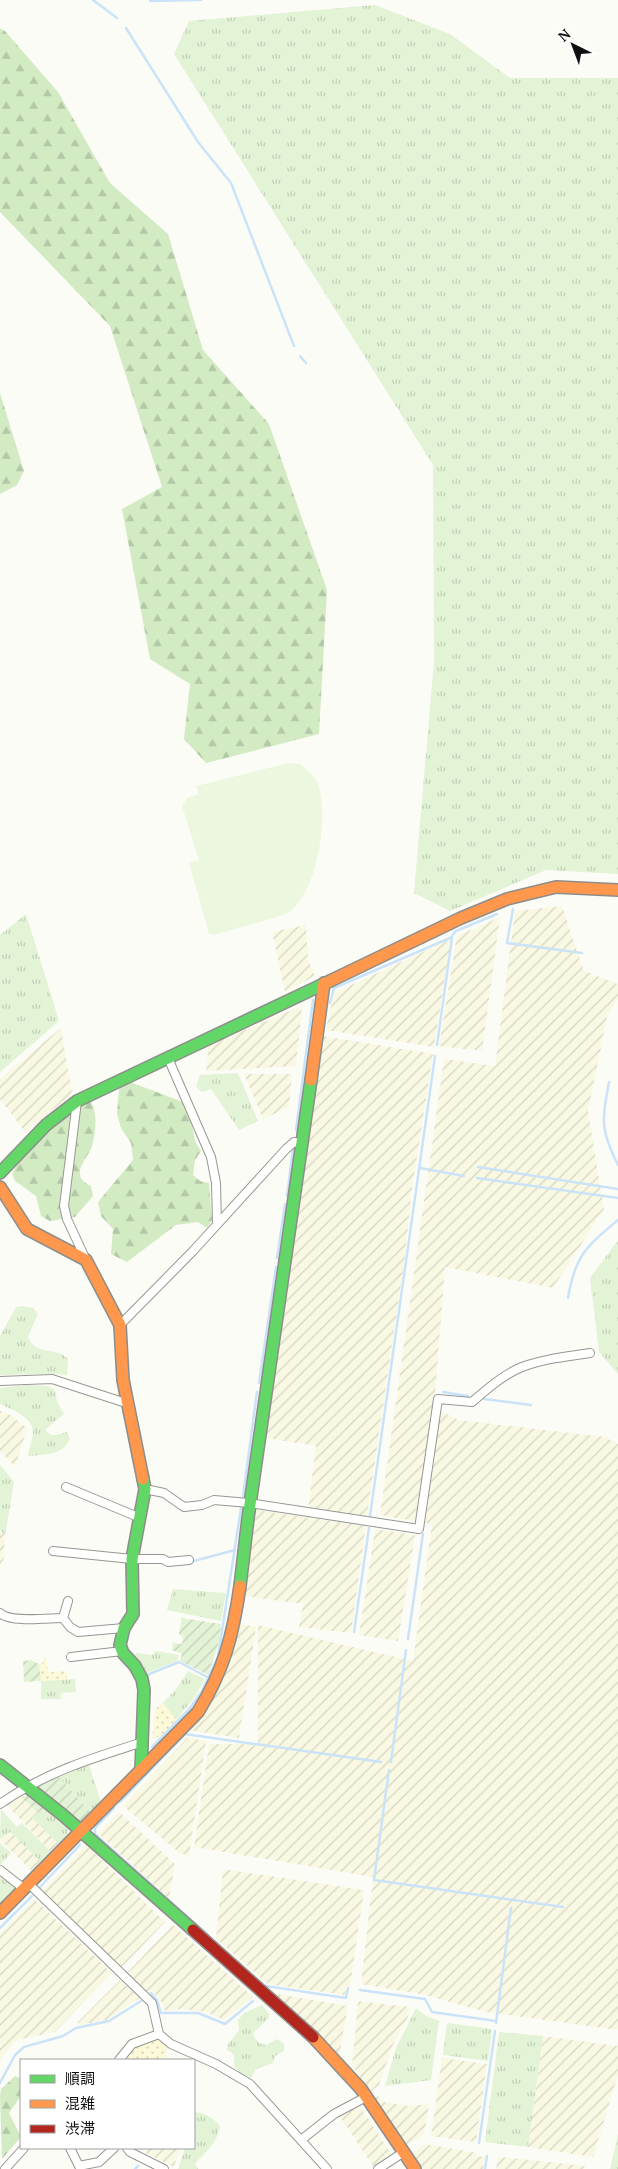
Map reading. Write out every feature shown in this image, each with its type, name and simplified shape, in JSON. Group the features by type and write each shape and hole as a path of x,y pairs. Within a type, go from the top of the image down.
{"street":[{"path":"0,1173 33,1136 58,1114 77,1101 324,983 507,899 556,887 618,890"},
{"path":"0,1913 198,1712 217,1681 234,1620 246,1543 250,1503 269,1384 324,983"},
{"path":"168,1058 211,1157 216,1183 217,1224"},
{"path":"77,1101 64,1206 67,1219 86,1260 120,1325 123,1380 145,1488 138,1517 132,1559 133,1614 124,1628 120,1645 122,1651 134,1664 142,1678 144,1690 141,1770"},
{"path":"120,1325 193,1251 286,1149 294,1142 302,1143"},
{"path":"0,1187 27,1229 86,1260"},
{"path":"145,1488 164,1493 184,1506 202,1505 214,1500 250,1503 419,1529 438,1399 472,1402 488,1388 521,1367 590,1353"},
{"path":"0,1381 52,1379 129,1404"},
{"path":"66,1488 138,1517"},
{"path":"52,1551 132,1559 163,1559 168,1562 189,1560"},
{"path":"63,1618 68,1601"},
{"path":"0,1613 4,1617 14,1619 63,1618"},
{"path":"63,1618 70,1627 78,1632 124,1628"},
{"path":"71,1657 122,1651"},
{"path":"0,1804 27,1785 107,1753 143,1742"},
{"path":"0,1765 27,1785 81,1831 303,2027 341,2065 366,2097 416,2169"},
{"path":"0,1870 25,1886 152,2003 159,2034 171,2044 216,2064 250,2084 327,2169"},
{"path":"120,2059 132,2044 159,2034"},
{"path":"301,2140 334,2114 366,2097"},
{"path":"5,2169 23,2149"},
{"path":"70,2149 80,2168 99,2162 113,2149"},
{"path":"128,2149 130,2152 164,2169"},
{"path":"378,2169 404,2152"}],"green space":[{"path":"375,5 450,34 510,78 618,78 618,874 546,870 450,911 414,893 434,661 433,465 174,54 189,21"},
{"path":"0,28 5,31 58,92 110,183 168,234 203,350 269,424 327,590 319,734 206,763 184,739 190,684 150,659 122,509 162,487 110,326 0,212"},
{"path":"0,393 24,471 17,485 0,494"},
{"path":"288,763 300,764 315,778 321,798 322,814 319,851 308,886 300,901 286,914 214,935 209,934 189,863 199,860 182,806 187,798 199,794 196,786"},
{"path":"562,906 584,971 618,984 618,998 607,1017 588,1111 604,1209 553,1288 445,1267 434,1407 458,1420 605,1437 618,1444 618,2030 486,2012 425,1995 361,1984 373,1877 194,1847 209,1744 258,1744 258,1625 413,1661 432,1524 380,1515 444,1059 495,1066 515,911"},
{"path":"26,914 59,1021 0,1072 0,935"},
{"path":"500,917 482,1051 439,1046 457,936"},
{"path":"306,925 308,960 315,976 285,992 272,932"},
{"path":"451,939 434,1047 326,1030 334,993"},
{"path":"302,1006 296,1066 206,1071 209,1045"},
{"path":"61,1028 72,1094 25,1132 0,1099 0,1079"},
{"path":"323,1036 433,1054 412,1189 405,1256 367,1516 308,1509 316,1446 266,1438"},
{"path":"238,1073 258,1121 239,1130 211,1089 202,1092 196,1086 200,1075"},
{"path":"244,1074 292,1074 289,1107 263,1119"},
{"path":"130,1082 183,1102 190,1114 195,1141 201,1151 195,1160 193,1175 200,1181 209,1183 212,1220 207,1228 198,1222 176,1225 127,1262 111,1254 113,1229 101,1216 98,1202 133,1160 131,1143 121,1128 117,1114 119,1089"},
{"path":"90,1100 93,1105 96,1122 92,1146 80,1172 84,1182 91,1186 93,1196 75,1217 50,1221 41,1216 36,1196 15,1181 12,1174 36,1141 67,1114"},
{"path":"618,1240 618,1374 599,1352 590,1278"},
{"path":"16,1307 33,1308 38,1314 28,1337 31,1343 41,1349 63,1355 68,1359 67,1375 0,1375 0,1336"},
{"path":"28,1385 48,1386 55,1390 57,1402 64,1414 45,1430 53,1435 67,1432 70,1439 63,1449 53,1453 28,1456 33,1435 32,1427 21,1414 0,1404 0,1388"},
{"path":"0,1411 9,1414 27,1428 15,1467 0,1451"},
{"path":"0,1465 14,1482 5,1536 0,1529"},
{"path":"256,1510 366,1526 351,1633 299,1627 303,1604 243,1596"},
{"path":"0,1529 5,1536 4,1558 0,1567"},
{"path":"375,1529 415,1535 398,1641 359,1635"},
{"path":"173,1589 226,1593 221,1621 167,1610"},
{"path":"182,1618 221,1624 220,1639 208,1675 180,1661 182,1654 172,1650 173,1643 182,1644 183,1637 179,1634"},
{"path":"238,1624 256,1627 239,1738 189,1730 222,1683 237,1640"},
{"path":"156,1651 179,1655 177,1661 144,1674 133,1655 137,1653 152,1655"},
{"path":"31,1660 39,1664 41,1681 24,1682 23,1661"},
{"path":"188,1671 205,1679 194,1698 176,1720 163,1703 177,1688"},
{"path":"75,1679 76,1692 61,1693 61,1699 41,1699 41,1681"},
{"path":"187,1738 206,1741 189,1856 180,1853 123,1806"},
{"path":"89,1765 101,1802 90,1812 59,1777"},
{"path":"59,1777 90,1812 79,1824 36,1786"},
{"path":"21,1794 25,1797 28,1794 45,1809 38,1813 19,1795"},
{"path":"19,1795 38,1813 32,1817 59,1844 51,1852 6,1804"},
{"path":"1,1809 17,1827 22,1823 51,1852 41,1862 10,1832 0,1839"},
{"path":"45,1809 68,1829 67,1835 59,1844 31,1817"},
{"path":"119,1812 175,1864 169,1899 98,1833"},
{"path":"10,1832 41,1862 33,1872 0,1840"},
{"path":"0,1843 11,1853 0,1865"},
{"path":"86,1845 165,1922 121,1968 42,1891"},
{"path":"223,1869 364,1890 350,1987 346,1986 345,1995 268,1984 216,1938"},
{"path":"0,1877 17,1888 0,1905"},
{"path":"34,1899 112,1973 55,2032 16,2040 0,2060 0,1934"},
{"path":"173,1925 253,1997 224,2020 207,2012 180,2009 165,2011 160,1999 151,1990 147,1993 127,1973"},
{"path":"120,1980 140,1998 106,2020 80,2025 77,2023"},
{"path":"272,1993 348,2006 339,2056"},
{"path":"358,2001 410,2007 408,2017 393,2045 379,2085 370,2092 352,2065"},
{"path":"262,2005 270,2015 253,2033 255,2038 266,2045 277,2039 284,2044 284,2051 275,2056 273,2063 256,2069 251,2078 238,2072 231,2052 227,2050 228,2044 239,2030 238,2020 244,2013"},
{"path":"416,2008 426,2016 439,2021 431,2080 385,2086 396,2048"},
{"path":"447,2023 492,2029 488,2061 443,2055"},
{"path":"499,2032 543,2036 528,2147 485,2142"},
{"path":"543,2036 618,2046 618,2075 593,2157 528,2147"},
{"path":"442,2058 487,2064 476,2142 431,2136"},
{"path":"15,2076 20,2078 20,2097 9,2113 20,2138 2,2159 0,2096 1,2089"},
{"path":"378,2096 384,2102 408,2106 429,2104 424,2134 407,2146 375,2098"},
{"path":"360,2106 391,2154 373,2166 339,2115"},
{"path":"195,2112 206,2115 220,2126 216,2138 195,2164 198,2169 178,2169 185,2149 195,2149"},
{"path":"618,2134 618,2169 610,2169"},
{"path":"425,2144 477,2153 477,2156 485,2157 483,2169 424,2169 412,2153"},
{"path":"147,2149 180,2149 174,2167 146,2153"},
{"path":"498,2157 585,2166 584,2169 496,2169"}],"sand":[{"path":"46,1657 48,1672 67,1671 67,1679 41,1681 39,1664 43,1663 43,1658"},
{"path":"163,1703 176,1720 161,1736 152,1739 155,1709"},
{"path":"156,2039 167,2044 166,2059 128,2059 136,2045"}],"waterway":[{"path":"93,0 117,18"},
{"path":"150,1 201,0"},
{"path":"126,28 198,142 231,183 294,346"},
{"path":"300,356 306,363"},
{"path":"513,909 507,943 582,953"},
{"path":"330,1003 334,988 450,938 456,931 497,914"},
{"path":"437,1045 452,938"},
{"path":"296,1130 313,1000"},
{"path":"370,1516 435,1056"},
{"path":"609,1082 604,1125 608,1142 618,1165"},
{"path":"287,1196 293,1149"},
{"path":"478,1167 618,1189"},
{"path":"420,1168 464,1176"},
{"path":"477,1178 618,1198"},
{"path":"277,1258 285,1204"},
{"path":"568,1298 574,1271 584,1253 598,1237 618,1220"},
{"path":"259,1383 276,1267"},
{"path":"243,1496 257,1392"},
{"path":"443,1392 468,1396"},
{"path":"484,1399 531,1405"},
{"path":"152,1747 190,1708 202,1691 218,1657 241,1508"},
{"path":"354,1632 369,1528"},
{"path":"408,1639 423,1534"},
{"path":"190,1562 235,1550"},
{"path":"391,1762 406,1650"},
{"path":"147,1675 179,1662 209,1678"},
{"path":"120,1802 185,1734 381,1762"},
{"path":"389,1770 374,1880 563,1907"},
{"path":"114,1808 95,1828 95,1834 211,1938"},
{"path":"39,1888 80,1845"},
{"path":"0,1928 32,1896"},
{"path":"496,2023 511,1908"},
{"path":"266,1986 346,1998 348,1988"},
{"path":"360,1990 425,1999 432,2012 496,2021"},
{"path":"151,1993 157,2000 161,2013 198,2013 225,2024 253,2001"},
{"path":"0,2083 15,2055 24,2047 63,2036 76,2028 109,2021 141,2001"},
{"path":"479,2143 495,2031"},
{"path":"485,2169 487,2156"},
{"path":"135,2169 138,2166"}],"traffic: fast":[{"path":"0,1173 46,1125 77,1101 330,981"},
{"path":"240,1586 248,1518 311,1080"},
{"path":"141,1770 144,1690 142,1679 135,1666 123,1653 120,1645 124,1628 133,1614 132,1559 145,1489 143,1479"},
{"path":"0,1765 64,1816 193,1930"}],"traffic: slow":[{"path":"330,981 461,918 507,899 556,887 618,890"},
{"path":"311,1080 324,983"},
{"path":"0,1187 27,1229 86,1260 120,1325 123,1380 143,1479"},
{"path":"0,1913 198,1712 221,1667 234,1620 240,1586"},
{"path":"313,2037 361,2089 415,2169"}],"traffic: jam":[{"path":"193,1930 313,2037"}]}
